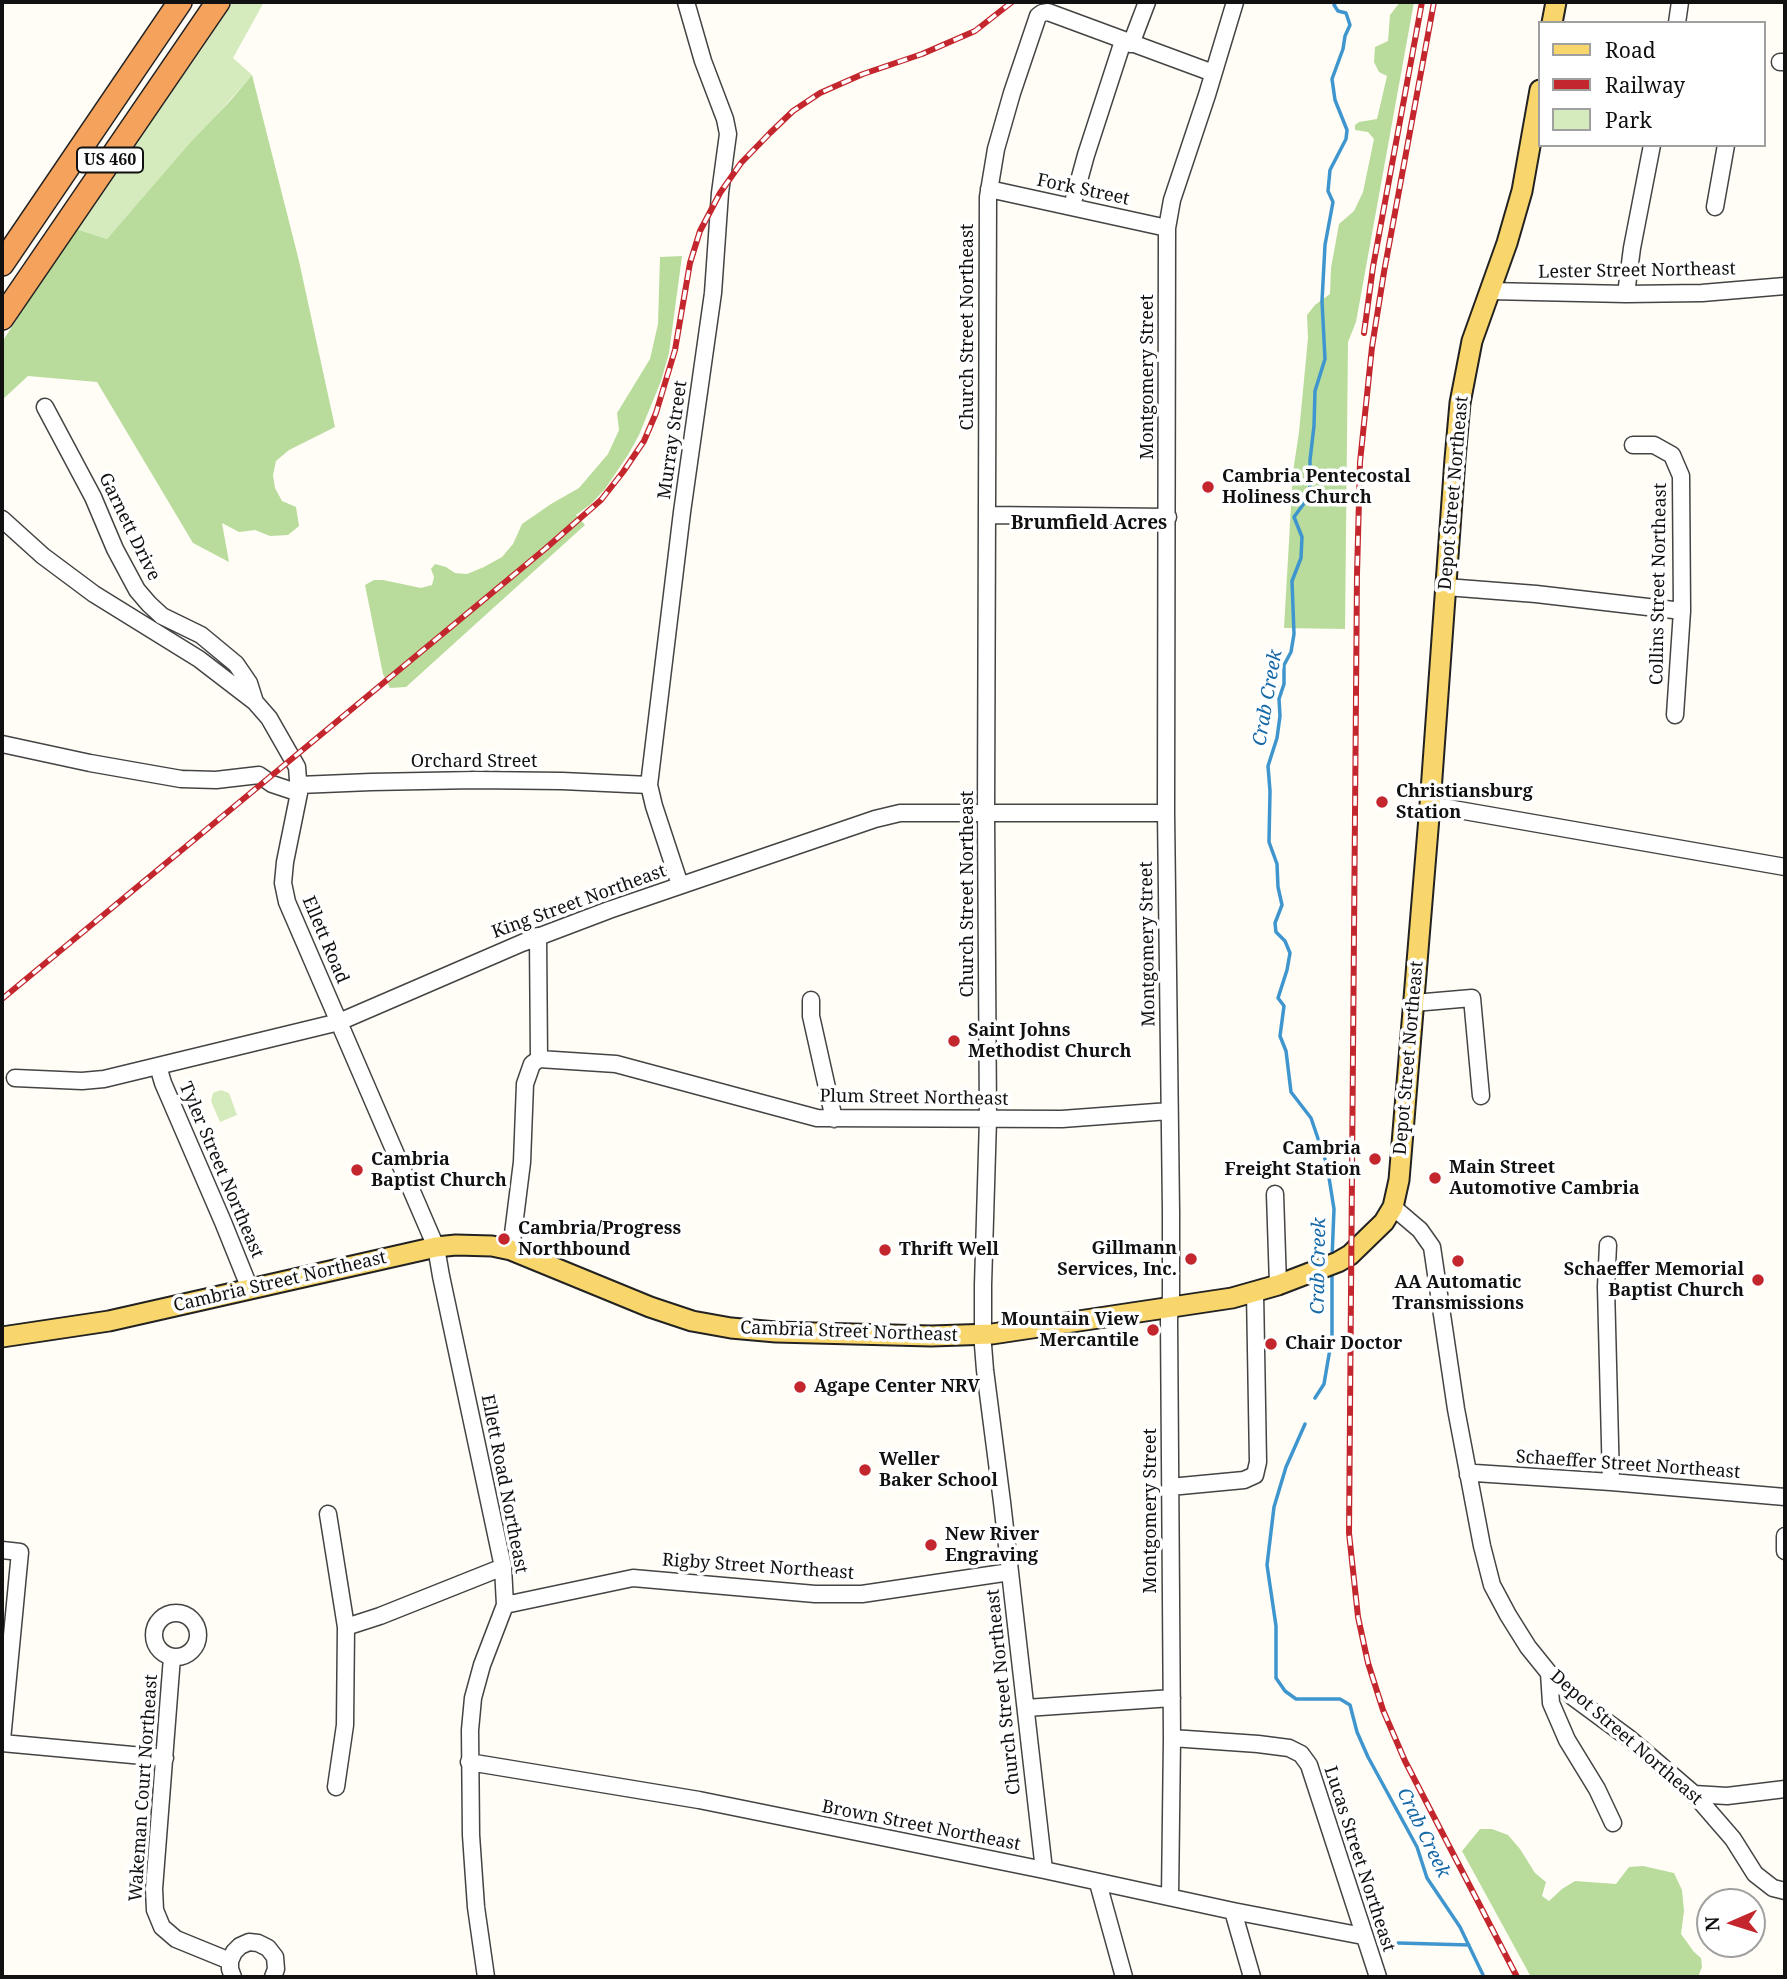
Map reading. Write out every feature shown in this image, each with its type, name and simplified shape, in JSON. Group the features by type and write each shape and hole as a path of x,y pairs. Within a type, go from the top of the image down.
{"highway":[{"name":"US 460","path":"2,264 180,2"},
{"name":"US 460","path":"2,318 218,2"}],"main road":[{"path":"1552,21 1556,2"},
{"name":"Depot Street Northeast","path":"1393,1206 1399,1180 1414,1003 1460,403 1472,341 1507,243 1522,191 1538,101"},
{"name":"Cambria Street Northeast","path":"2,1337 109,1321 436,1247 474,1245 511,1250 650,1307 708,1324 786,1332 983,1335 1232,1298 1278,1285 1332,1264 1356,1250 1384,1222 1393,1206"}],"street":[{"name":"Murray Street","path":"680,885 649,785 682,512 713,293 720,192 728,134 686,2"},
{"path":"1072,206 1086,155 1127,42 1147,2"},
{"name":"Montgomery Street","path":"1170,1896 1172,1698 1169,1319 1171,1223 1166,813 1167,228 1172,200 1235,2"},
{"path":"1677,21 1680,2"},
{"name":"Church Street Northeast","path":"1044,1870 983,1335 988,1119 987,217 996,149 1038,16 1048,12 1127,42"},
{"path":"1127,42 1213,73"},
{"path":"1626,294 1652,147"},
{"path":"1715,206 1726,147"},
{"name":"Fork Street","path":"989,189 1167,228"},
{"name":"Lester Street Northeast","path":"1489,291 1702,293 1785,286"},
{"name":"Garnett Drive","path":"46,407 137,590 162,616 201,635 236,664 249,683 255,702"},
{"name":"Collins Street Northeast","path":"1633,445 1654,445 1672,455 1681,476 1682,611 1675,715"},
{"path":"987,515 1168,517"},
{"name":"Ellett Road","path":"2,519 43,556 94,594 198,659 255,702 269,719 297,767 299,789 285,862 287,902 436,1247"},
{"path":"1446,587 1536,594 1682,611"},
{"name":"Orchard Street","path":"2,744 181,779 216,780 259,775 272,784 299,789 371,782 487,780 649,785"},
{"path":"1430,805 1785,867"},
{"name":"King Street Northeast","path":"15,1078 82,1081 104,1079 339,1021 538,936 680,885 900,813 1166,813"},
{"path":"511,1250 522,1162 525,1084 532,1064 539,1059 538,936"},
{"path":"1414,1003 1472,999 1480,1096"},
{"path":"811,1000 811,1016 834,1119"},
{"name":"Plum Street Northeast","path":"539,1059 616,1063 817,1118 1062,1119 1169,1111"},
{"name":"Tyler Street Northeast","path":"158,1066 167,1095 250,1289"},
{"path":"1275,1194 1278,1285"},
{"name":"Depot Street Northeast","path":"1393,1206 1420,1230 1432,1247 1456,1409 1492,1585 1521,1637 1549,1673 1573,1697 1630,1739 1694,1794 1733,1839 1755,1874 1773,1888 1785,1891"},
{"path":"1608,1245 1606,1287 1611,1482"},
{"name":"Ellett Road Northeast","path":"436,1247 503,1567 505,1605 482,1665 473,1698 470,1730 470,1810 476,1907 486,1977"},
{"path":"1170,1487 1244,1480 1255,1475 1258,1462 1255,1292"},
{"name":"Schaeffer Street Northeast","path":"1468,1475 1475,1473 1611,1482 1785,1497"},
{"path":"328,1514 346,1627 345,1725 336,1787"},
{"path":"1785,1536 1785,1551"},
{"path":"2,1550 20,1552 2,1742 165,1758"},
{"path":"346,1627 503,1567"},
{"name":"Rigby Street Northeast","path":"505,1605 633,1578 815,1594 862,1594 1010,1572"},
{"name":"Wakeman Court Northeast","path":"172,1657 154,1889 155,1910 162,1927 176,1939 230,1961"},
{"path":"1549,1673 1551,1703 1567,1740 1597,1789 1613,1823"},
{"path":"1026,1708 1172,1698"},
{"name":"Lucas Street Northeast","path":"1172,1738 1268,1745 1289,1748 1301,1754 1309,1765 1378,1977"},
{"name":"Brown Street Northeast","path":"469,1762 699,1800 1363,1936"},
{"path":"1694,1794 1727,1796 1785,1789"},
{"path":"1098,1883 1124,1977"},
{"path":"1233,1911 1252,1977"},
{"path":"233,1977 230,1961 234,1952 249,1942 268,1948 275,1957 276,1969 273,1977"}],"green space":[{"path":"233,2 264,2 233,58 252,75 107,239 75,229 202,49"},
{"path":"1400,2 1414,2 1356,322 1348,342 1345,629 1284,628 1293,472 1308,338 1307,315 1330,294 1331,268 1339,224 1354,211 1363,192 1374,139 1368,132 1355,130 1355,125 1377,119 1387,76 1379,72 1374,62 1375,47 1388,41 1390,15"},
{"path":"252,75 299,261 335,427 289,450 276,461 273,475 275,488 282,501 296,507 299,526 288,535 270,536 255,530 239,532 222,523 229,562 193,543 97,382 28,376 2,400 2,342 75,229 107,239"},
{"path":"682,256 669,353 661,381 628,455 605,489 576,515 585,525 406,687 390,688 383,674 365,585 374,580 383,580 421,588 432,585 434,577 431,569 435,564 455,573 467,574 484,567 502,557 513,544 522,524 579,488 608,454 619,430 617,413 650,359 658,324 660,257"},
{"path":"221,1090 229,1093 237,1115 220,1122 211,1101 213,1093"},
{"path":"1480,1829 1492,1829 1508,1835 1535,1873 1546,1882 1542,1896 1549,1901 1575,1881 1616,1884 1629,1867 1643,1866 1674,1873 1682,1890 1684,1911 1681,1934 1696,1954 1696,1958 1701,1958 1702,1967 1698,1977 1531,1977 1462,1851"}],"waterway":[{"name":"Crab Creek","path":"1332,1258 1334,1209 1327,1165 1311,1118 1291,1092 1286,1051 1280,1036 1284,1006 1278,998 1290,953 1285,941 1276,932 1275,923 1282,905 1277,864 1269,842 1268,766 1277,738 1284,665 1291,652 1294,634 1292,581 1301,558 1302,537 1294,517 1305,502 1310,486 1315,391 1325,359 1322,301 1325,245 1333,202 1328,191 1330,170 1346,139 1347,130 1335,100 1332,79 1350,25 1346,13 1338,11 1334,5 1336,2"},
{"name":"Crab Creek","path":"1315,1398 1324,1384 1332,1337 1332,1272"},
{"name":"Crab Creek","path":"1305,1424 1286,1467 1274,1507 1267,1565 1276,1626 1276,1678 1285,1691 1296,1699 1340,1699 1350,1705 1357,1732 1368,1757 1417,1847 1427,1878 1460,1927 1484,1977"},
{"path":"1398,1943 1469,1945"}],"railway":[{"path":"2,999 601,500 644,441 656,413 675,350 690,263 700,231 720,193 741,163 770,133 793,111 820,93 975,31 1012,2"},
{"path":"1364,333 1373,267 1422,2"},
{"path":"1434,2 1384,272 1372,347 1360,462 1349,1533 1358,1617 1368,1663 1383,1710 1405,1761 1517,1977"}],"place":[{"name":"Cambria Pentecostal Holiness Church","path":"1208,487"},
{"name":"Christiansburg Station","path":"1382,802"},
{"name":"Saint Johns Methodist Church","path":"954,1041"},
{"name":"Cambria Freight Station","path":"1375,1159"},
{"name":"Cambria Baptist Church","path":"357,1170"},
{"name":"Main Street Automotive Cambria","path":"1435,1178"},
{"name":"Cambria/Progress Northbound","path":"504,1239"},
{"name":"Thrift Well","path":"885,1250"},
{"name":"Gillmann Services, Inc.","path":"1191,1259"},
{"name":"AA Automatic Transmissions","path":"1458,1261"},
{"name":"Schaeffer Memorial Baptist Church","path":"1758,1280"},
{"name":"Mountain View Mercantile","path":"1153,1330"},
{"name":"Chair Doctor","path":"1271,1344"},
{"name":"Agape Center NRV","path":"800,1387"},
{"name":"Weller Baker School","path":"865,1470"},
{"name":"New River Engraving","path":"931,1545"}],"district":[{"name":"Brumfield Acres","path":"1089,524"}]}
